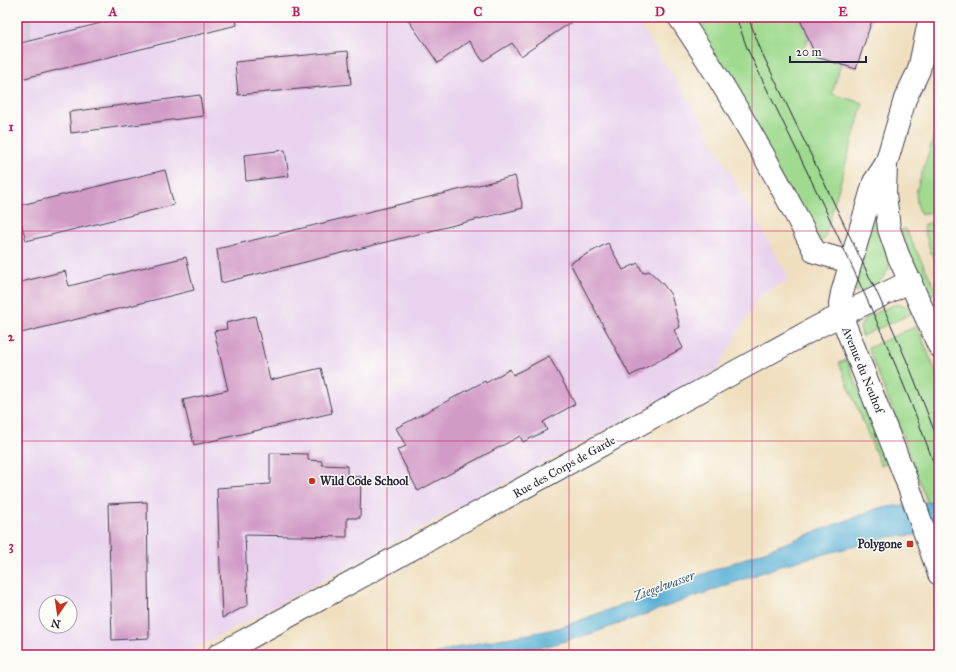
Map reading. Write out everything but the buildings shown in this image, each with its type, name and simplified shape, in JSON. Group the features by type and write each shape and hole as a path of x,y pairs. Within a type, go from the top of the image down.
{"street":[{"path":"679,17 710,62 775,175 815,252 850,262"},
{"name":"Avenue du Neuhof","path":"905,99 906,66 921,17"},
{"name":"Avenue du Neuhof","path":"930,17 932,42 905,99 886,164 885,193 889,229 898,255 939,346"},
{"name":"Avenue du Neuhof","path":"886,164 874,182 850,262 840,304 841,315 906,479 939,574"},
{"name":"Rue des Corps de Garde","path":"218,655 841,315 911,281"}],"shaded area":[{"path":"17,17 31,17 31,38 17,42"},
{"path":"31,17 634,17 694,108 789,279 758,297 717,370 183,655 17,655 17,42 31,38"}],"green space":[{"path":"686,17 799,17 808,36 803,53 841,64 832,94 863,103 824,240 817,238"},
{"path":"939,120 939,210 921,215 917,203 916,192"},
{"path":"875,210 878,227 890,263 889,269 878,283 867,289 856,291 854,290"},
{"path":"939,220 939,267 931,253 923,225"},
{"path":"905,228 937,292 931,295 910,255 901,230"},
{"path":"899,304 904,306 913,313 862,336 860,327 865,318 893,305"},
{"path":"917,326 939,380 939,535 901,431 868,348"},
{"path":"847,360 887,463 881,466 839,363"}],"water":[{"path":"939,501 939,533 890,537 786,564 590,634 548,646 510,651 484,652 472,655 432,655 480,642 562,627 879,508"}],"tram line":[{"path":"736,17 747,48 849,260 897,368 939,478"},
{"path":"748,17 762,53 879,297 911,371 939,443"}],"place":[{"name":"Wild Code School","path":"312,481"},
{"name":"Polygone","path":"910,544"}],"water label":[{"name":"Ziegelwasser","path":"664,585"}]}
